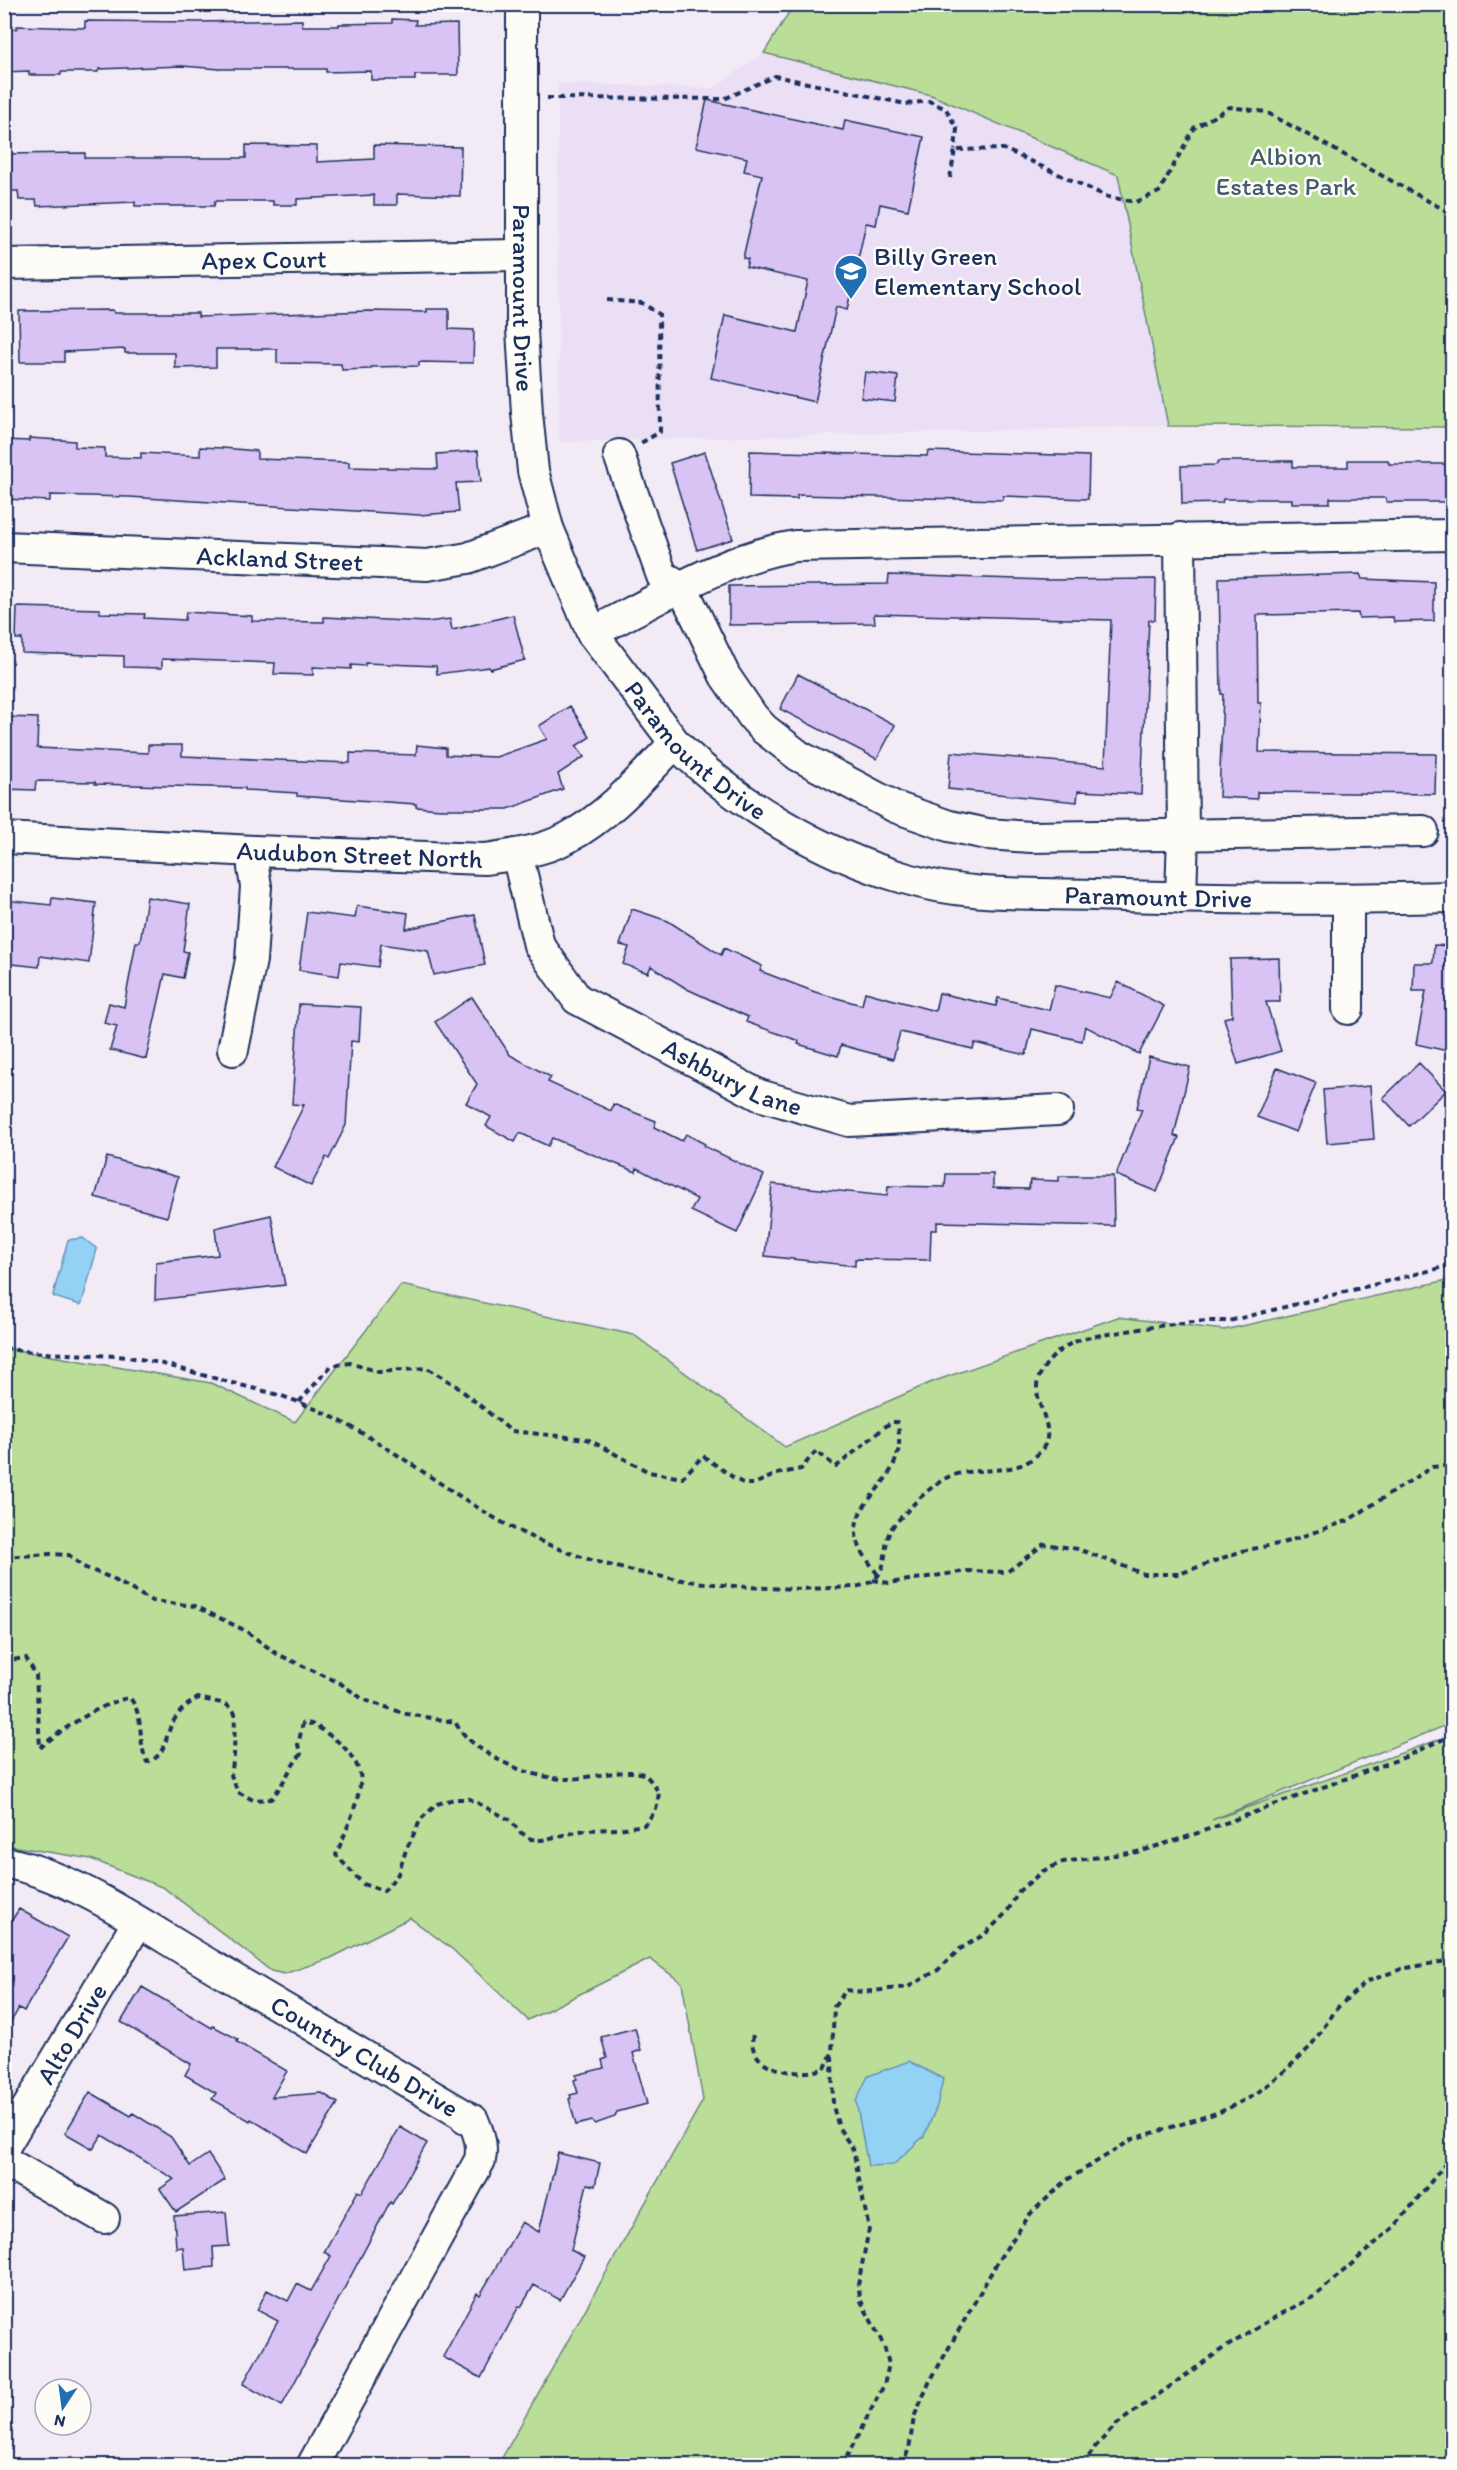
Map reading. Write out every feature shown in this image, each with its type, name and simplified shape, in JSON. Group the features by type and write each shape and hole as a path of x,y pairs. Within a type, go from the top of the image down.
{"street":[{"name":"Paramount Drive","path":"522,4 522,330 533,471 548,528 592,633 675,743 691,759 749,805 854,861 906,879 965,891 1181,898 1348,900 1452,897"},
{"name":"Apex Court","path":"4,264 522,255"},
{"path":"619,455 662,576 682,587 725,676 753,717 764,729 799,756 895,807 949,826 987,834 1031,837 1424,831"},
{"name":"Ackland Street","path":"4,547 427,565 468,558 548,528"},
{"path":"592,633 740,560 770,550 795,546 1452,535"},
{"path":"1180,538 1183,833 1181,898"},
{"name":"Audubon Street North","path":"4,838 254,851 486,859 550,845 583,828 624,795 675,743"},
{"path":"233,1050 251,960 256,886 253,868 254,851"},
{"name":"Ashbury Lane","path":"517,854 539,945 577,999 759,1095 849,1121 1058,1110"},
{"path":"1348,900 1348,1009"},
{"name":"Country Club Drive","path":"4,1862 38,1870 138,1922 464,2115 466,2119 472,2120 483,2147 480,2160 312,2466"},
{"name":"Alto Drive","path":"4,2146 138,1922"},
{"path":"4,2162 104,2218"}],"path":[{"path":"523,97 724,99 775,76 906,104 929,101 946,109 957,129 950,178"},
{"path":"955,150 1004,149 1108,196 1136,202 1159,192 1194,128 1230,107 1266,112 1452,214"},
{"path":"607,300 642,303 659,314 660,432 619,455"},
{"path":"4,1348 30,1353 132,1358 298,1402 347,1424 496,1519 557,1548 604,1564 676,1581 781,1589 855,1587 868,1584 878,1575 887,1558 887,1543 891,1529 922,1496 950,1476 1024,1464 1035,1458 1043,1448 1047,1435 1047,1423 1038,1393 1039,1377 1056,1354 1072,1343 1091,1337 1193,1320 1228,1321 1452,1265"},
{"path":"298,1402 331,1366 350,1364 379,1372 427,1368 455,1385 511,1431 587,1439 649,1472 682,1478 703,1456 714,1466 745,1484 754,1484 777,1474 801,1469 816,1451 836,1467 891,1422 897,1422 900,1446 890,1474 858,1515 856,1535 862,1552 878,1575"},
{"path":"873,1579 889,1583 967,1571 1007,1572 1044,1544 1078,1549 1144,1574 1179,1574 1242,1551 1282,1543 1347,1521 1432,1467 1452,1465"},
{"path":"4,1557 69,1555 83,1567 109,1577 152,1601 195,1606 246,1631 277,1654 340,1683 364,1700 407,1714 454,1722 461,1733 499,1760 543,1778 571,1779 640,1773 650,1779 659,1793 656,1810 644,1825 585,1830 542,1840 531,1839 520,1832 510,1820 470,1799 454,1799 437,1804 422,1819 406,1850 398,1874 384,1891 363,1884 336,1855 354,1809 361,1776 354,1760 341,1746 310,1722 303,1723 298,1745 301,1754 288,1771 284,1785 271,1799 254,1800 238,1792 231,1774 234,1756 235,1713 226,1704 198,1698 184,1706 171,1725 164,1748 153,1760 147,1762 142,1750 137,1707 130,1698 122,1699 88,1714 52,1737 40,1748 36,1675 26,1658 4,1661"},
{"path":"842,2466 884,2385 889,2364 884,2346 861,2301 858,2285 869,2229 853,2149 839,2128 833,2106 834,2007 846,1990 863,1992 908,1987 938,1970 960,1949 985,1934 1007,1912 1019,1891 1043,1871 1063,1862 1137,1852 1187,1837 1405,1757 1452,1735"},
{"path":"901,2466 909,2449 914,2416 929,2383 999,2259 1031,2213 1045,2200 1085,2167 1133,2139 1220,2112 1253,2096 1284,2072 1310,2047 1338,2007 1366,1982 1401,1969 1452,1960"},
{"path":"753,2035 751,2045 754,2055 763,2064 798,2073 814,2073 825,2068 832,2053"},
{"path":"1083,2466 1095,2447 1117,2424 1221,2350 1315,2296 1396,2225 1452,2158"},
{"path":"1444,2466 1452,2456"}],"shaded area":[{"name":"Billy Green Elementary School","path":"764,53 931,95 1118,175 1168,426 559,442 558,83 713,88"}],"green space":[{"name":"Albion Estates Park","path":"794,4 1452,5 1452,427 1168,426 1118,175 931,95 764,53"},
{"path":"1452,1279 1452,1723 1212,1820 1452,1735 1452,2465 498,2465 703,2100 682,1983 650,1959 528,2020 452,1949 410,1918 331,1958 284,1974 271,1971 164,1888 91,1859 5,1845 4,1348 211,1383 295,1422 401,1285 634,1335 785,1447 932,1382 1118,1317 1224,1330"}],"water":[{"path":"83,1238 97,1249 80,1305 53,1295 68,1240"},
{"path":"909,2061 943,2079 937,2106 924,2136 893,2165 868,2166 856,2101 868,2076"}],"building":[{"path":"392,19 416,20 415,25 457,24 458,75 415,75 415,80 371,80 371,71 326,72 326,69 220,69 182,66 99,69 98,72 61,72 61,75 29,75 29,71 4,72 4,29 17,29 17,26 85,28 85,21 302,20 302,26 339,26 339,24 392,23"},
{"path":"707,100 843,130 845,120 924,137 908,210 880,204 876,225 866,223 847,310 836,307 815,402 711,378 725,315 797,332 808,281 746,267 748,259 743,258 762,175 744,171 747,158 696,147"},
{"path":"246,145 317,146 317,162 374,159 374,145 461,147 460,196 397,194 397,205 374,205 374,195 297,199 297,205 273,205 273,201 215,201 214,206 135,206 135,202 37,206 36,200 19,200 18,191 4,191 4,154 85,153 85,158 246,158"},
{"path":"427,309 449,309 449,329 474,330 473,363 419,362 419,366 342,370 341,364 277,363 277,349 216,349 216,367 175,368 175,353 125,353 125,349 64,352 64,362 20,362 19,311 113,310 114,313 198,313 198,317 368,311 427,312"},
{"path":"865,372 898,376 895,402 861,398"},
{"path":"29,438 75,441 75,447 105,448 105,457 141,458 141,453 200,456 200,447 257,451 257,459 349,462 349,467 438,469 437,454 478,451 481,482 456,483 459,512 419,515 129,497 50,495 50,501 4,499 4,440 29,441"},
{"path":"750,451 927,456 928,451 1089,456 1088,499 1003,496 1003,500 797,495 797,499 749,498"},
{"path":"705,452 733,539 697,550 670,463"},
{"path":"1348,460 1388,460 1389,464 1452,464 1452,502 1387,502 1385,498 1330,498 1330,503 1292,503 1292,499 1223,499 1222,503 1182,504 1181,466 1216,465 1219,461 1293,461 1293,467 1348,467"},
{"path":"1360,574 1362,579 1434,582 1434,621 1394,622 1393,617 1359,618 1358,613 1257,615 1258,703 1261,703 1259,752 1436,754 1435,794 1257,792 1257,799 1219,797 1223,694 1221,694 1219,578"},
{"path":"889,575 1046,580 1156,579 1155,620 1149,620 1141,794 1078,791 1077,802 948,789 951,752 1105,766 1111,620 874,614 875,623 729,625 729,586 888,584"},
{"path":"17,607 100,609 100,613 145,614 144,618 185,620 186,612 252,616 252,621 324,622 324,617 427,622 450,619 452,630 513,615 525,660 490,669 489,667 437,674 436,666 365,663 365,666 351,665 351,669 313,667 313,675 274,674 275,663 162,659 162,668 124,667 124,656 22,653 22,639 16,639"},
{"path":"798,674 895,725 877,759 780,709"},
{"path":"570,706 590,737 576,746 584,757 558,774 563,789 508,809 441,809 416,807 416,804 297,796 297,793 245,790 245,788 95,784 95,782 36,781 35,790 4,789 5,717 38,718 37,748 148,753 148,745 182,745 182,756 350,763 350,753 416,755 417,745 446,748 446,755 496,757 547,739 539,726"},
{"path":"147,897 190,904 183,951 188,952 183,978 165,974 146,1059 110,1050 117,1026 104,1023 109,1003 124,1007 136,942 140,942"},
{"path":"52,898 96,903 89,963 40,956 39,967 4,963 4,900 51,905"},
{"path":"357,906 408,913 406,929 475,915 485,965 434,975 428,951 381,944 378,967 341,962 339,976 299,970 307,912 355,918"},
{"path":"632,909 668,921 721,955 724,948 762,966 760,971 815,992 862,1005 865,992 935,1011 939,993 996,1006 998,998 1049,1010 1055,985 1110,998 1118,982 1164,1006 1139,1054 1085,1026 1082,1041 1032,1029 1026,1055 975,1043 973,1049 900,1032 893,1059 841,1045 838,1056 798,1044 799,1041 746,1022 748,1017 687,989 651,966 648,973 623,964 629,947 620,945"},
{"path":"1434,945 1452,946 1452,1052 1416,1044 1426,991 1413,991 1414,963 1433,963"},
{"path":"1279,958 1280,1002 1266,1002 1281,1051 1238,1064 1224,1018 1232,1016 1230,959"},
{"path":"472,997 510,1055 551,1077 548,1082 611,1111 613,1104 656,1121 654,1127 682,1141 686,1134 705,1144 704,1146 764,1175 737,1233 691,1211 697,1199 637,1168 636,1172 552,1138 548,1146 520,1133 515,1142 486,1126 491,1117 466,1103 477,1084 435,1022"},
{"path":"299,1004 361,1007 359,1042 351,1041 346,1125 329,1159 326,1157 311,1186 273,1167 304,1105 292,1104"},
{"path":"1149,1057 1190,1067 1174,1136 1179,1137 1157,1192 1116,1175 1142,1109 1137,1108"},
{"path":"1419,1063 1446,1091 1409,1126 1383,1098"},
{"path":"1277,1068 1316,1083 1296,1132 1257,1117"},
{"path":"1370,1086 1374,1139 1327,1143 1323,1090"},
{"path":"107,1157 178,1177 167,1217 95,1197"},
{"path":"946,1174 993,1174 993,1188 1029,1189 1030,1180 1059,1181 1059,1176 1113,1176 1114,1226 937,1222 937,1230 931,1230 930,1260 855,1259 855,1266 765,1256 772,1184 887,1196 888,1186 945,1187"},
{"path":"271,1215 285,1285 155,1300 156,1262 218,1255 215,1228"},
{"path":"19,1909 68,1937 24,2011 19,2008 4,2034 4,1932"},
{"path":"142,1987 212,2028 213,2026 238,2039 237,2042 287,2071 272,2097 322,2093 338,2103 307,2154 251,2119 250,2121 212,2099 216,2093 185,2075 191,2064 121,2022"},
{"path":"635,2028 641,2050 633,2053 647,2104 617,2112 615,2117 595,2124 592,2121 576,2125 569,2099 570,2095 578,2093 574,2080 577,2079 576,2075 604,2068 602,2060 607,2058 601,2037"},
{"path":"90,2092 131,2116 133,2113 171,2137 190,2166 208,2154 225,2180 176,2212 160,2189 174,2179 102,2135 93,2149 65,2133"},
{"path":"400,2127 427,2143 392,2204 390,2202 282,2406 243,2384 278,2321 257,2310 267,2290 288,2301 297,2284 311,2291 331,2256 324,2252 358,2191 362,2193"},
{"path":"558,2153 600,2163 595,2186 587,2184 571,2250 584,2257 560,2300 534,2285 521,2307 519,2306 481,2378 443,2357 477,2293 480,2295 522,2222 539,2232"},
{"path":"226,2212 229,2246 213,2247 214,2267 185,2270 183,2247 176,2248 174,2216"}],"place":[{"name":"Billy Green Elementary School","path":"851,300"}]}
